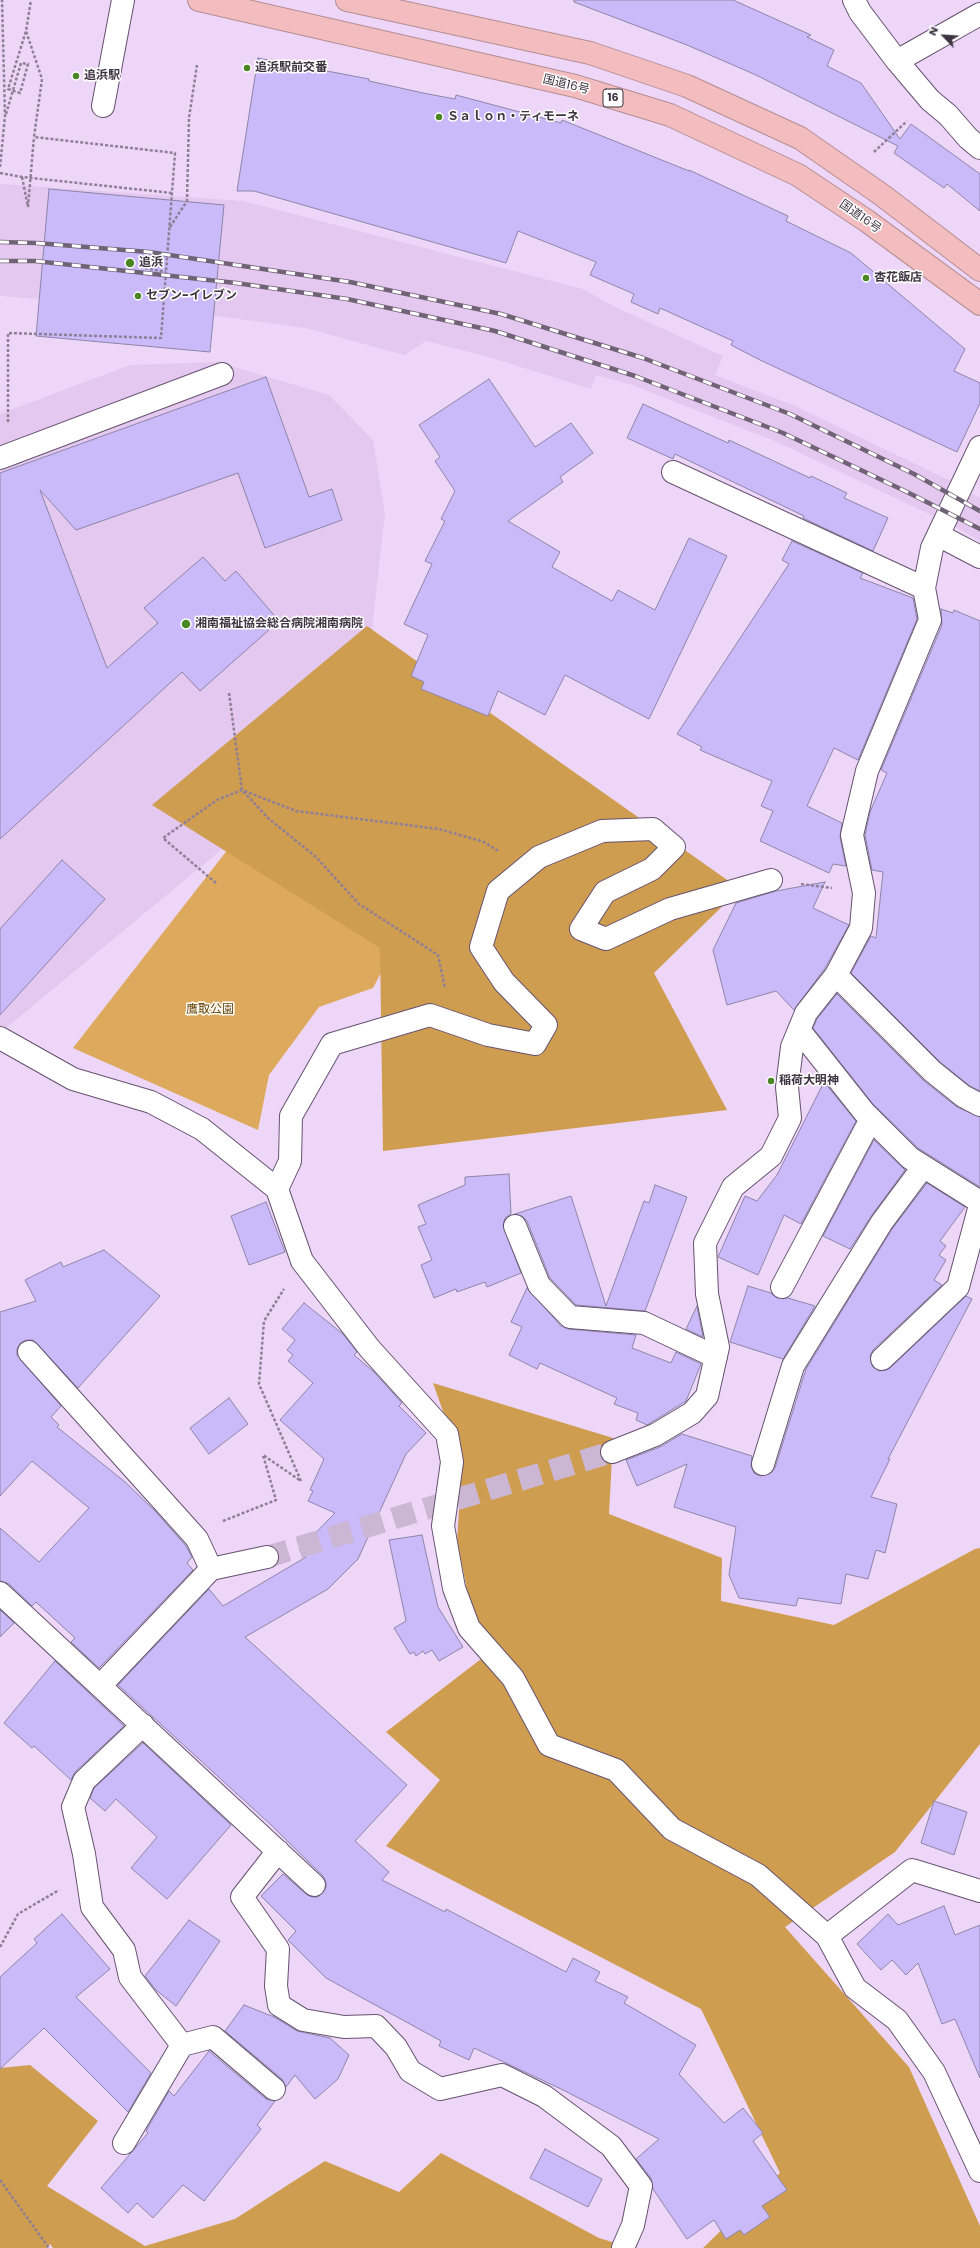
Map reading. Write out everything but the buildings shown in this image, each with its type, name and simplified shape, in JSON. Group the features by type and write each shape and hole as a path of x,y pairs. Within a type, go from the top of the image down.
{"highway":[{"name":"国道16号","path":"199,0 575,86 670,115 798,175 867,221 980,304"},
{"path":"347,0 412,7 590,53 687,86 800,138 882,195 980,270"}],"street":[{"path":"103,106 122,0"},
{"path":"854,0 860,12 897,61 930,100 948,115 968,138 980,148"},
{"path":"897,61 980,14"},
{"path":"2,457 222,374"},
{"path":"612,1452 655,1435 692,1413 707,1396 718,1347 707,1294 705,1243 733,1187 771,1156 790,1118 787,1087 792,1047 806,1013 836,975 861,928 864,893 852,835 867,771 930,620 924,588 932,548 980,447"},
{"path":"673,472 924,588"},
{"path":"938,535 980,557"},
{"path":"277,1189 290,1161 291,1116 332,1044 430,1015 488,1035 535,1044 546,1025 504,982 481,947 498,891 539,857 602,831 653,829 674,847 652,869 605,892 581,929 606,939 670,909 771,880"},
{"path":"836,975 932,1071 964,1096 980,1105"},
{"path":"799,1030 871,1119 910,1158 980,1203 958,1286 882,1359"},
{"path":"0,1038 72,1080 150,1102 202,1129 277,1189 302,1261 370,1349 447,1434 452,1462 442,1526 454,1588 469,1628 514,1678 549,1745 616,1770 672,1829 758,1875 827,1936 855,1988 897,2020 934,2072 980,2171"},
{"path":"782,1287 871,1119"},
{"path":"762,1464 793,1366 882,1222 923,1166"},
{"path":"515,1226 539,1285 570,1317 644,1322 716,1357"},
{"path":"29,1352 196,1539 211,1569"},
{"path":"100,1686 211,1569 267,1557"},
{"path":"0,1593 314,1885"},
{"path":"143,1725 84,1781 73,1807 84,1854 92,1907 124,1950 130,1977 182,2045"},
{"path":"278,1850 242,1897 278,1949 276,1986 279,2005 303,2020 344,2027 376,2026 396,2047 410,2071 440,2088 502,2075 544,2096 611,2146 641,2186 633,2225 623,2248"},
{"path":"827,1936 912,1870 980,1891"},
{"path":"124,2143 182,2045 213,2037 274,2089"}],"path":[{"path":"0,167 5,116 2,0"},
{"path":"5,116 12,93 14,86 21,63 28,64 20,93 14,91 8,89 26,31"},
{"path":"169,227 187,201 189,118 197,65"},
{"path":"871,155 930,100"},
{"path":"22,178 28,207 34,137"},
{"path":"0,173 22,178 172,193"},
{"path":"2,457 8,333 161,338 172,200"},
{"path":"145,268 166,272"},
{"path":"229,693 242,790 268,818 316,857 359,904 438,955 453,1023"},
{"path":"216,883 163,838 217,800 242,790 296,811 439,829 484,842 526,868"},
{"path":"771,880 864,893"},
{"path":"211,1569 217,1523 276,1500 263,1455 301,1481 259,1384 264,1321 302,1261"},
{"path":"0,1946 18,1914 87,1874"},
{"path":"0,2180 49,2248"}],"shaded area":[{"path":"0,184 243,201 583,289 613,306 723,356 715,375 795,406 951,481 933,516 777,442 632,385 596,375 591,389 489,357 426,341 404,355 306,328 143,306 0,296"},
{"name":"湘南福祉協会総合病院湘南病院","path":"217,362 329,395 373,440 385,513 360,735 6,1028 0,1028 0,414 130,365"},
{"path":"971,493 980,498 980,541 954,526"},
{"path":"367,626 740,889 654,973 727,1110 383,1151 380,948 152,805"},
{"path":"433,1383 613,1438 609,1514 722,1558 721,1601 834,1625 975,1549 980,1548 980,1744 895,1852 785,1927 909,2067 980,2226 980,2248 703,2248 780,2173 701,2009 386,1846 440,1780 386,1732 481,1659 457,1540 462,1465"},
{"path":"30,2065 98,2121 47,2186 145,2246 235,2219 325,2161 399,2192 441,2153 599,2238 632,2248 53,2248 50,2244 47,2248 0,2248 0,2068"}],"green space":[{"name":"鷹取公園","path":"232,844 394,948 373,988 319,1007 269,1075 258,1130 73,1048"}],"tunnel":[{"path":"267,1557 612,1452"}],"railway":[{"path":"0,242 36,243 149,252 350,282 501,314 643,358 790,414 914,474 980,511"},
{"path":"0,261 35,261 236,283 347,299 495,331 635,376 783,433 907,492 980,529"}],"place":[{"name":"追浜駅前交番","path":"247,68"},
{"name":"追浜駅","path":"76,76"},
{"name":"Ｓａｌｏｎ・ティモーネ","path":"439,117"},
{"name":"追浜","path":"130,263"},
{"name":"杏花飯店","path":"866,278"},
{"name":"セブン-イレブン","path":"138,296"},
{"name":"湘南福祉協会総合病院湘南病院","path":"186,624"},
{"name":"稲荷大明神","path":"771,1081"}]}
